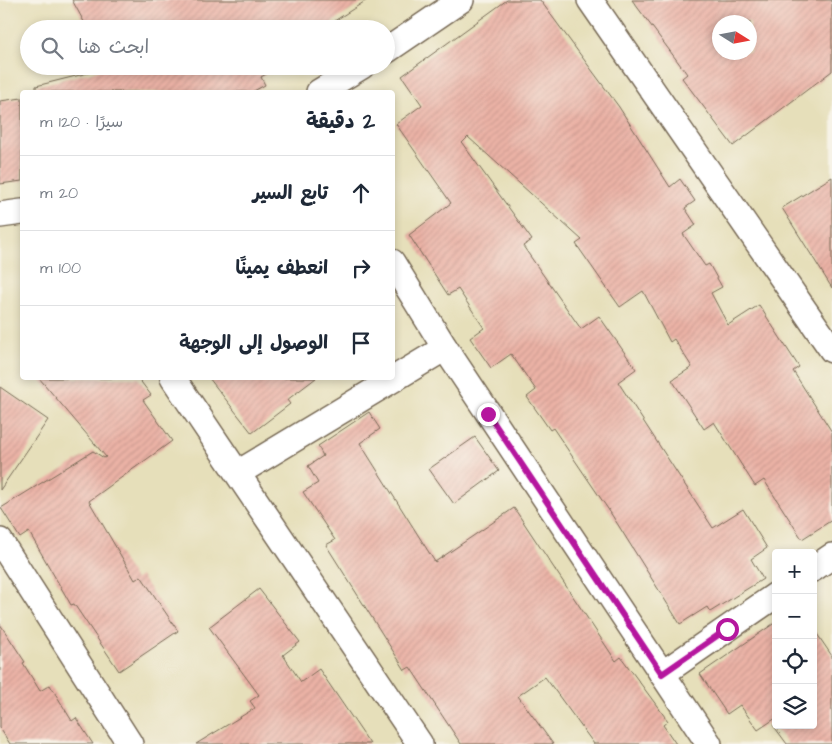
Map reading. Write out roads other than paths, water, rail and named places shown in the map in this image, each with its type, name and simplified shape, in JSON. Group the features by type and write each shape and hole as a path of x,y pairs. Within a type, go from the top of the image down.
{"street":[{"path":"395,45 461,0"},
{"path":"590,0 832,350"},
{"path":"322,90 347,75"},
{"path":"0,215 20,212"},
{"path":"395,267 445,348 709,744"},
{"path":"395,378 445,348"},
{"path":"174,380 420,744"},
{"path":"238,473 392,380"},
{"path":"0,541 130,744"},
{"path":"817,566 832,556"},
{"path":"662,674 772,598"}]}
